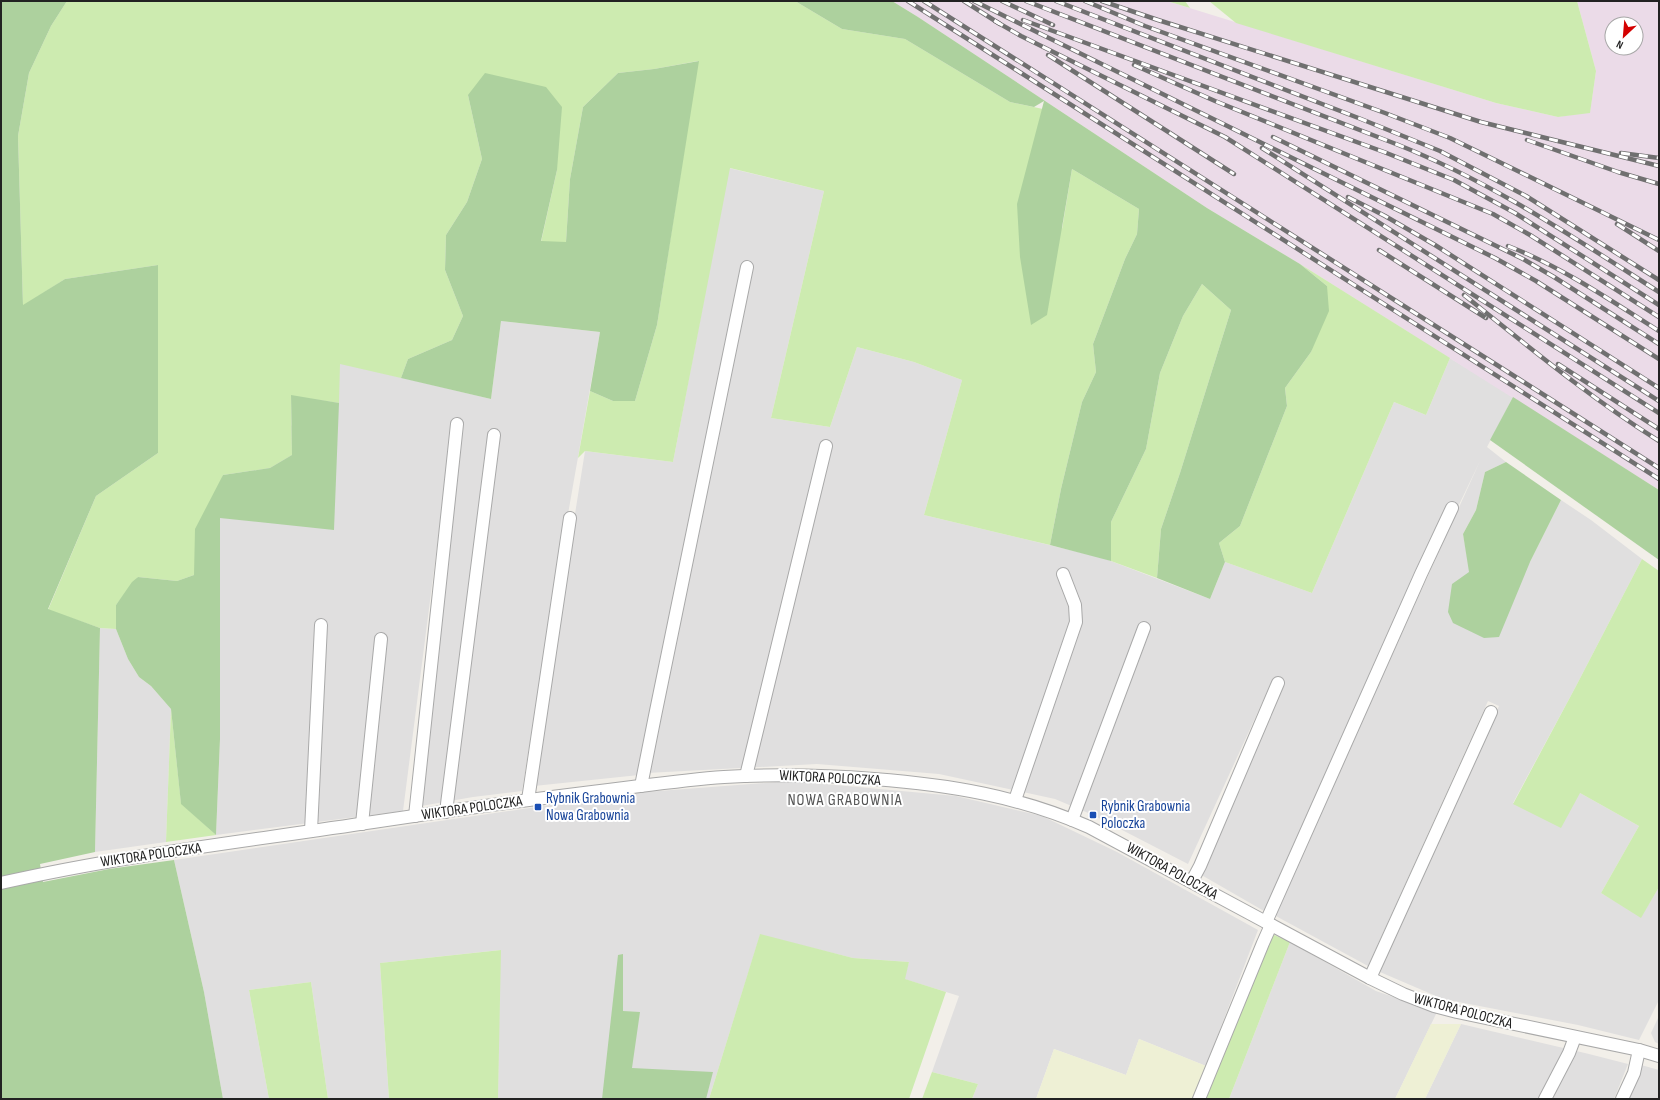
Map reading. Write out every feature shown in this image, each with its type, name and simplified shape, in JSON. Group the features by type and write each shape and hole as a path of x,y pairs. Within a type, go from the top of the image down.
{"street":[{"path":"640,786 680,588 714,436 748,268"},
{"path":"416,816 457,424"},
{"path":"446,812 494,435"},
{"path":"746,776 826,446"},
{"path":"1199,1099 1263,943 1269,924 1417,582 1452,508"},
{"path":"528,800 570,518"},
{"path":"1015,800 1076,622 1075,605 1063,574"},
{"path":"312,831 321,625"},
{"path":"1072,820 1144,628"},
{"path":"362,824 381,639"},
{"path":"1192,881 1200,866 1278,683"},
{"path":"1370,978 1491,712"},
{"name":"WIKTORA POLOCZKA","path":"1,883 90,864 528,800 640,786 746,776 807,775 884,780 949,787 1015,800 1072,820 1105,835 1192,881 1370,978 1403,994 1434,1006 1638,1050 1659,1056"},
{"path":"1545,1099 1569,1053 1575,1037"},
{"path":"1622,1099 1634,1073 1638,1050"}],"shaded area":[{"path":"892,1 1167,1 1496,103 1558,117 1590,112 1596,71 1577,1 1659,1 1659,490 1300,264 1207,208"},
{"path":"729,168 824,191 771,418 830,427 857,347 914,362 962,380 924,515 1103,558 1210,599 1225,562 1312,593 1394,402 1426,415 1450,358 1513,397 1487,447 1506,462 1485,472 1476,510 1463,534 1470,572 1530,562 1561,500 1591,520 1642,559 1513,803 1580,793 1639,826 1601,893 1641,917 1659,887 1659,1000 1639,1040 1578,1025 1443,999 1380,972 1499,706 1488,701 1368,966 1274,915 1480,461 1264,911 1198,873 1284,682 1274,677 1188,864 1093,815 1055,799 939,774 817,764 647,773 534,786 585,451 673,462"},
{"path":"501,321 600,332 552,605 522,791 473,797 421,806 453,422 403,811 216,835 220,739 220,518 340,363 491,399","holes":["489,429 497,431 469,593"]},
{"path":"100,628 116,629 128,659 139,677 151,686 171,709 166,842 95,852"},
{"path":"792,781 956,796 1042,816 1117,852 1258,930 1206,1066 1139,1039 1126,1075 1054,1049 1036,1099 972,1099 978,1084 932,1072 959,996 904,979 909,962 853,958 760,935 709,1099 498,1099 500,950 380,963 389,1099 328,1099 311,982 249,990 269,1099 223,1099 204,992 174,860 632,793"},
{"path":"1290,942 1376,991 1437,1012 1395,1099 1229,1099"},
{"path":"1659,1016 1659,1044 1655,1042 1651,1033"},
{"path":"1461,1024 1628,1064 1614,1099 1425,1099"},
{"path":"1641,1065 1659,1070 1659,1099 1627,1099"}],"green space":[{"path":"1,1 67,1 51,26 29,73 18,136 23,305 65,279 158,265 158,453 96,496 48,609 100,628 95,852 40,864 43,882 109,869 174,860 204,992 223,1099 1,1099"},
{"path":"67,1 795,1 842,29 905,39 1010,102 1043,109 1062,229 1072,169 1139,209 1137,234 1125,259 1093,344 1096,372 1082,402 1061,489 1050,545 924,515 962,380 914,362 857,347 830,427 771,418 824,191 730,168 673,462 585,451 578,458 590,391 613,401 635,401 657,325 698,61 654,69 618,73 583,107 570,179 566,242 541,242 557,170 468,95 482,159 467,202 446,235 445,270 463,316 452,340 408,359 401,378 340,364 339,403 291,396 292,455 270,468 223,475 194,575 177,581 138,577 116,605 116,629 100,628 48,610 96,496 158,453 158,265 65,279 23,306 18,136 29,73 51,26"},
{"path":"795,1 892,1 1207,208 1300,264 1327,286 1329,311 1311,352 1285,388 1287,406 1240,526 1219,543 1225,562 1210,599 1157,578 1161,529 1231,310 1202,284 1183,316 1160,373 1146,449 1111,522 1111,561 1050,545 1061,489 1082,402 1096,372 1093,344 1125,259 1137,234 1139,209 1072,169 1047,315 1031,325 1020,257 1017,204 1044,101 1034,107 1010,102 905,39 842,29"},
{"path":"1167,1 1185,1 1190,8"},
{"path":"1209,1 1577,1 1596,71 1590,113 1558,117 1496,103 1236,23"},
{"path":"699,61 657,325 635,401 613,401 590,391 600,332 501,321 491,399 401,378 408,359 452,340 463,316 445,270 446,235 467,202 482,159 468,95 485,73 546,87 562,107 557,170 541,241 566,242 570,179 583,107 618,73 654,69"},
{"path":"1300,264 1450,358 1426,415 1394,402 1312,593 1225,562 1219,543 1240,526 1287,406 1285,388 1311,352 1327,286"},
{"path":"1202,284 1231,310 1161,529 1157,578 1111,561 1111,522 1146,449 1160,373 1183,316"},
{"path":"291,395 339,403 334,530 220,518 220,739 216,835 181,804 171,709 151,686 139,677 128,659 116,629 116,605 132,582 138,577 177,581 194,575 195,529 223,475 270,468 292,455"},
{"path":"1513,397 1659,490 1659,560 1490,440"},
{"path":"1506,462 1561,500 1530,562 1499,637 1484,638 1453,623 1448,612 1452,584 1469,572 1463,534 1476,510 1485,472"},
{"path":"1642,559 1659,571 1659,887 1641,918 1601,893 1639,826 1580,793 1561,828 1513,804"},
{"path":"171,709 181,803 216,835 166,842"},
{"path":"760,934 853,958 909,962 905,979 946,992 909,1099 709,1099"},
{"path":"1272,934 1290,942 1229,1099 1204,1099"},
{"path":"501,950 498,1099 389,1099 380,963"},
{"path":"623,954 623,1011 640,1012 632,1068 713,1072 706,1099 602,1099 618,955"},
{"path":"311,982 328,1099 269,1099 249,990"},
{"path":"1431,1024 1461,1024 1425,1099 1395,1099"},
{"path":"1139,1039 1206,1066 1193,1099 1036,1099 1054,1049 1126,1075"},
{"path":"932,1072 978,1084 972,1099 922,1099"}],"railway":[{"path":"908,1 1659,479"},
{"path":"924,1 1659,468"},
{"path":"964,1 1000,24"},
{"path":"974,1 1495,258 1536,281 1659,359"},
{"path":"1002,1 1053,25"},
{"path":"1026,1 1396,144 1466,175 1563,231 1659,292"},
{"path":"1056,1 1440,151 1526,196 1659,280"},
{"path":"1085,1 1145,26 1450,138 1659,240"},
{"path":"1102,1 1481,122 1659,166"},
{"path":"1023,20 1384,152 1454,180 1515,213 1659,305"},
{"path":"995,21 1021,36 1225,137 1659,413"},
{"path":"1048,55 1234,174"},
{"path":"1134,65 1215,101 1493,214 1530,235 1659,317"},
{"path":"1273,137 1523,259 1659,344"},
{"path":"1527,140 1618,172 1659,184"},
{"path":"1262,148 1659,401"},
{"path":"1621,153 1659,158"},
{"path":"1348,197 1385,216 1435,245 1659,388"},
{"path":"1617,224 1659,251"},
{"path":"1508,246 1528,254 1567,274 1659,331"},
{"path":"1379,250 1486,318"},
{"path":"1464,295 1608,407 1659,441"},
{"path":"1558,364 1659,429"}],"place":[{"name":"Rybnik Grabownia Nowa Grabownia","path":"538,807"},
{"name":"Rybnik Grabownia Poloczka","path":"1093,815"}],"district":[{"name":"NOWA GRABOWNIA","path":"845,800"}]}
